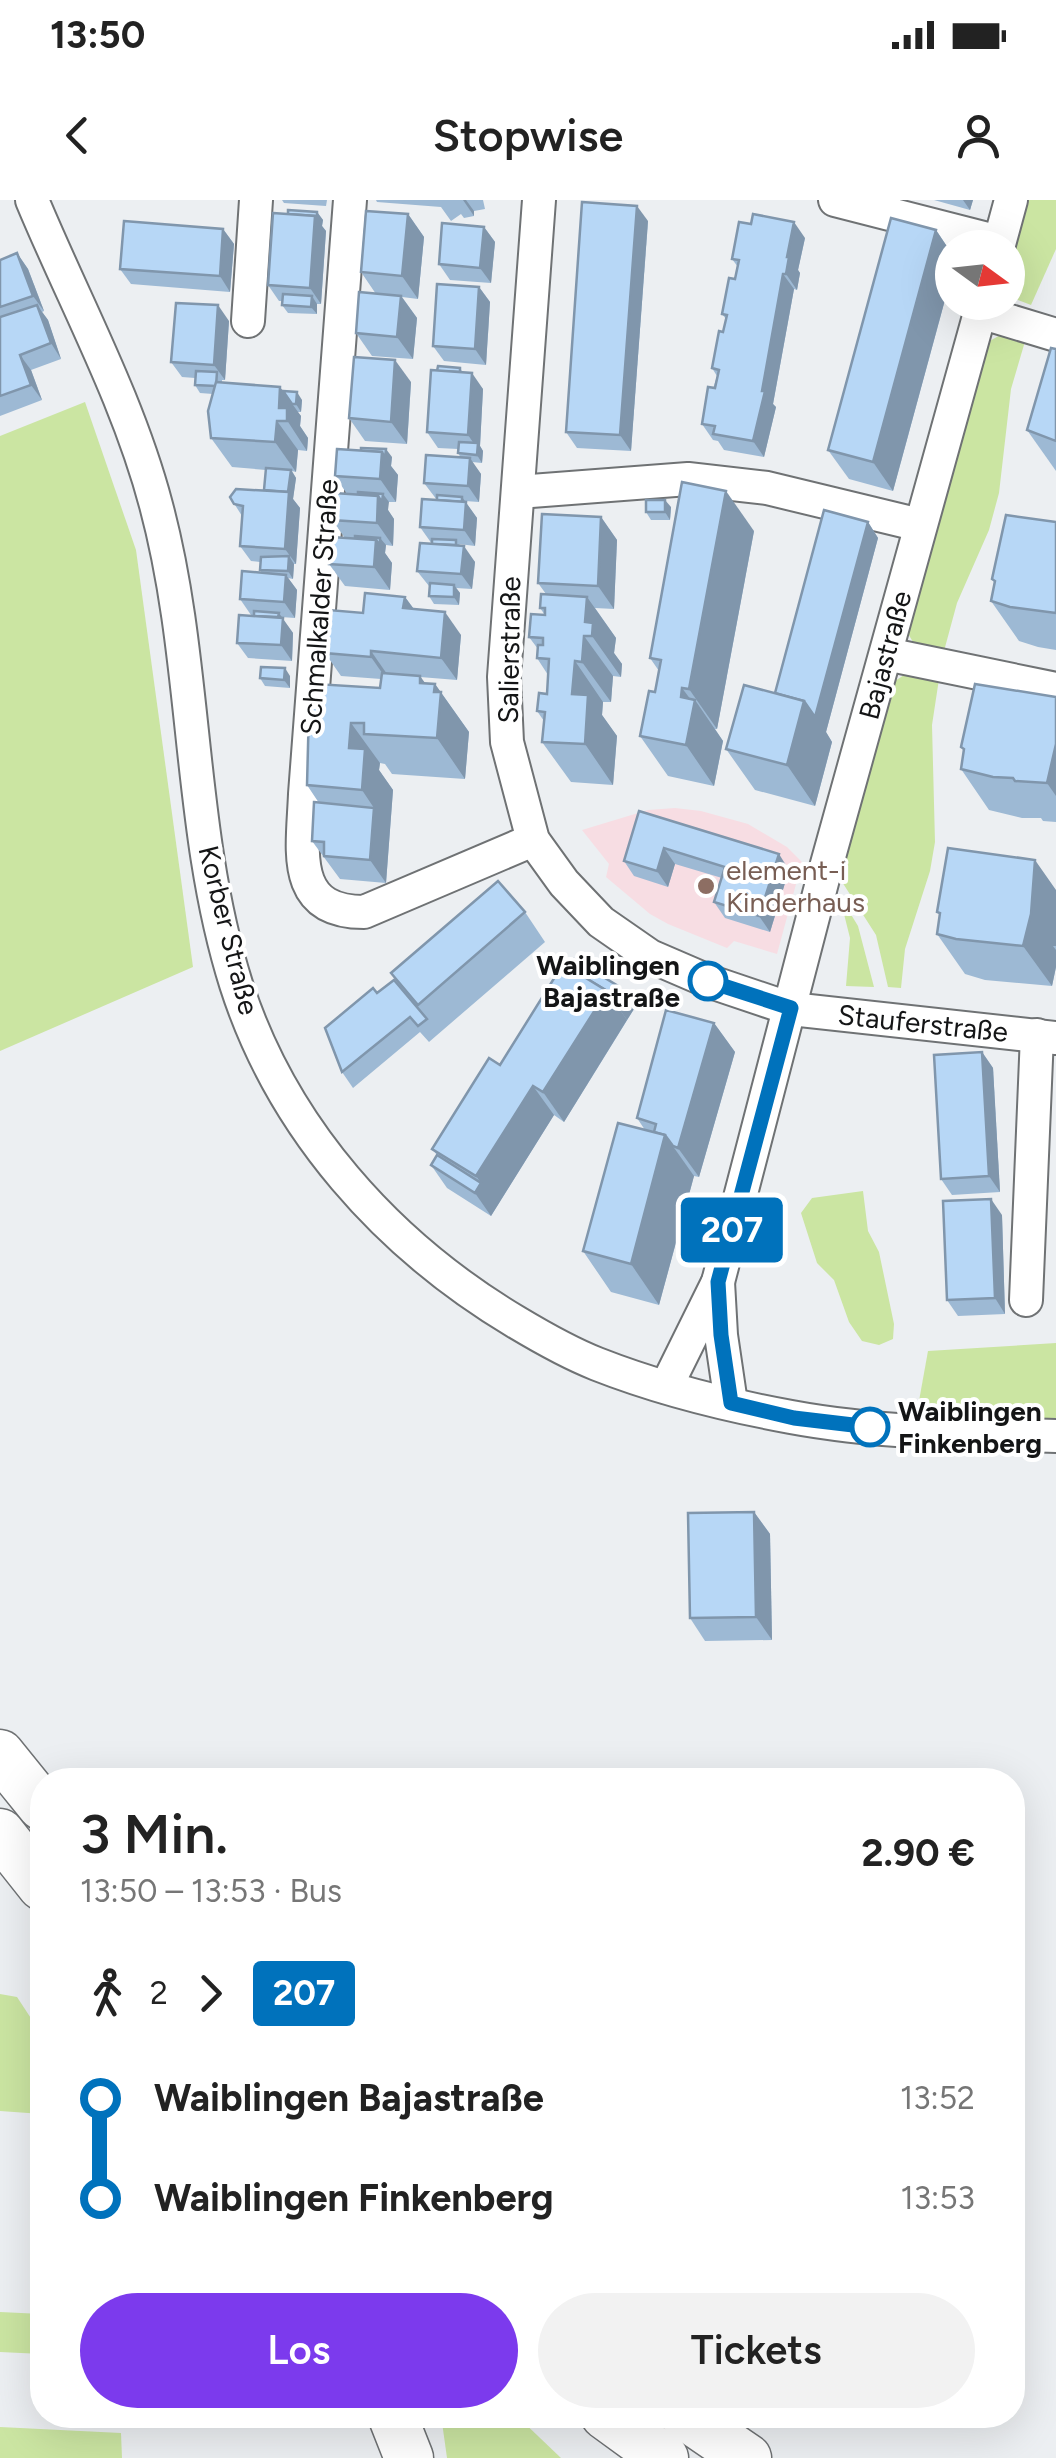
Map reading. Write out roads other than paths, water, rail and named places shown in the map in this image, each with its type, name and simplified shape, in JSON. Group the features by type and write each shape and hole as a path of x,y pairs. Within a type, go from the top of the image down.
{"highway":[{"path":"0,1754 30,1791"},
{"path":"0,1833 30,1871"},
{"path":"397,2428 409,2458"},
{"path":"623,2428 664,2458"},
{"path":"703,2428 747,2458"}],"street":[{"name":"Korber Straße","path":"32,200 124,405 152,488 172,576 215,897 237,987 259,1042 301,1122 353,1188 395,1234 432,1266 534,1332 594,1363 666,1387 794,1418 870,1427 1056,1436"},
{"path":"248,321 256,200"},
{"name":"Schmalkalder Straße","path":"350,200 307,776 305,872 320,901 340,912 364,912 533,840"},
{"name":"Salierstraße","path":"539,200 504,677 507,742 533,840 564,883 601,922 650,956 708,981 791,1008"},
{"path":"836,200 945,230"},
{"path":"1003,230 1011,200"},
{"name":"Bajastraße","path":"791,1008 820,890 978,320"},
{"path":"1016,320 1056,335"},
{"path":"518,492 688,479 767,488 920,526"},
{"path":"886,654 1056,689"},
{"path":"666,1387 718,1282 791,1008"},
{"name":"Stauferstraße","path":"791,1008 1046,1036 1026,1300"},
{"path":"718,1282 731,1403"}],"place":[{"name":"element-i Kinderhaus","path":"706,886"},
{"name":"Waiblingen Bajastraße","path":"708,981"},
{"name":"Waiblingen Finkenberg","path":"870,1427"}]}
